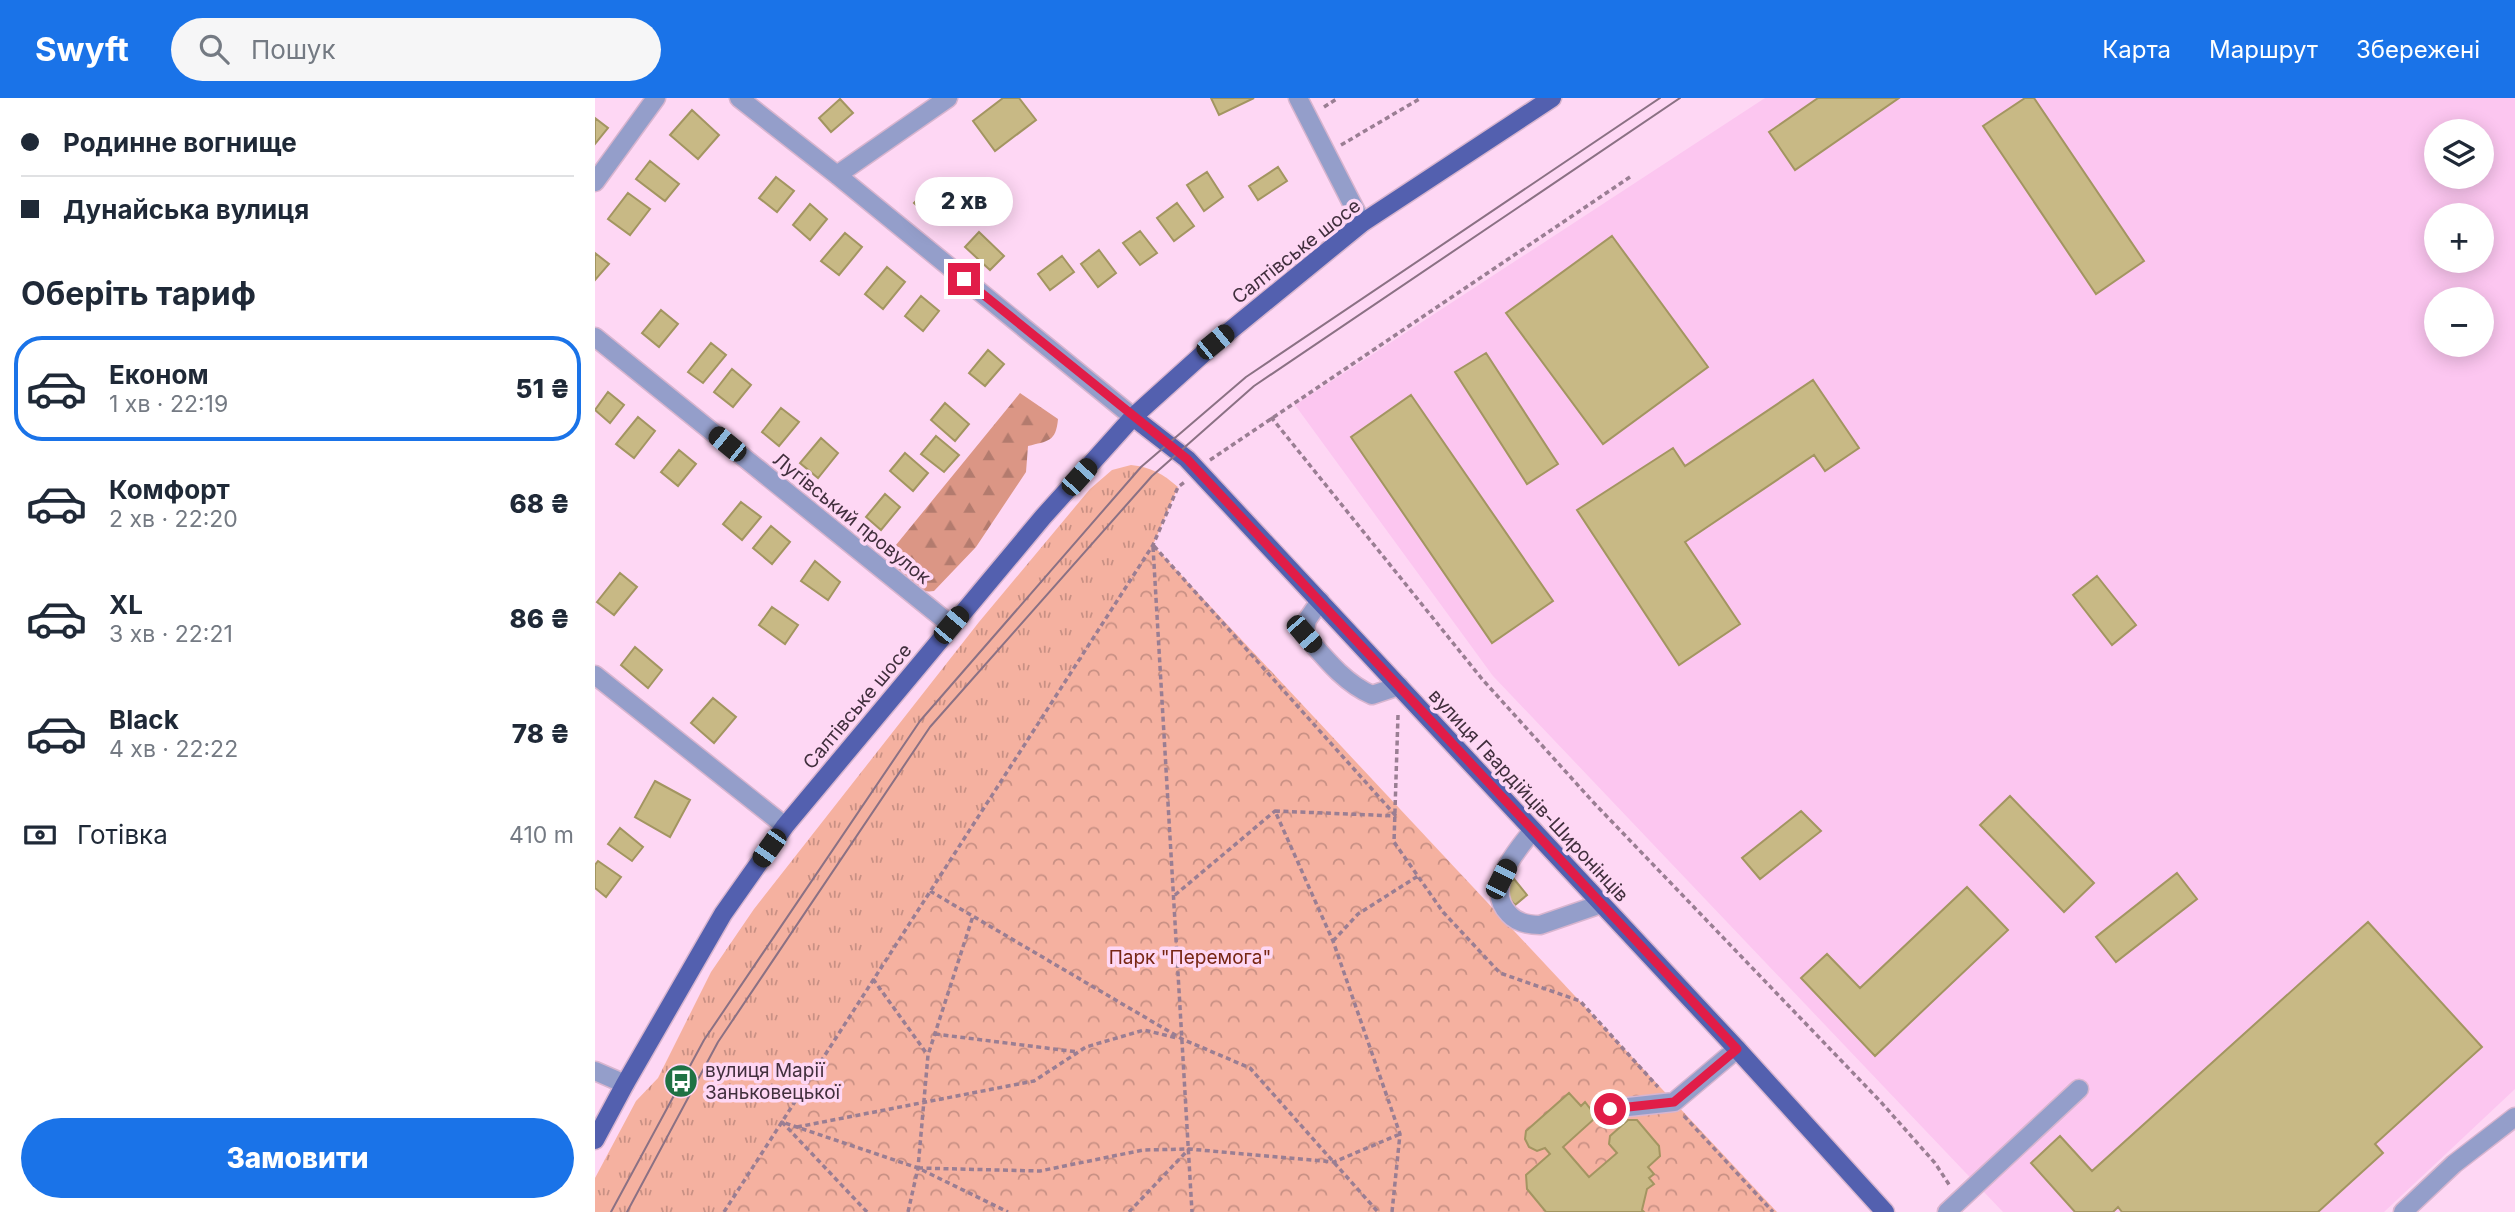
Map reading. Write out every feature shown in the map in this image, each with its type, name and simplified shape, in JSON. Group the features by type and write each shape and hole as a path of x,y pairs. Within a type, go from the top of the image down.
{"main road":[{"name":"Салтівське шосе","path":"595,1140 723,914 785,826 951,625 1133,417 1215,342 1362,223 1552,98"},
{"name":"вулиця Гвардійців-Широнінців","path":"1133,417 1187,459 1737,1049 1885,1212"}],"street":[{"path":"595,182 656,98"},
{"path":"739,98 1133,417"},
{"path":"837,175 948,98"},
{"path":"1298,98 1362,223"},
{"name":"Лугівський провулок","path":"595,337 951,625"},
{"path":"1320,601 1307,620 1304,634 1323,655 1355,688 1372,695 1399,686"},
{"path":"595,675 785,826"},
{"path":"1533,830 1515,853 1501,879 1500,900 1511,917 1529,925 1540,925 1601,904"},
{"path":"1610,1109 1674,1102 1737,1049"},
{"path":"595,1071 625,1084"},
{"path":"1953,1206 2079,1089"},
{"path":"2403,1212 2454,1164 2515,1117"}],"path":[{"path":"1326,153 1421,98"},
{"path":"1630,177 1271,417 1482,679 1594,803 1880,1101 1935,1163 1953,1206"},
{"path":"1153,545 1396,816 1275,811 1174,896"},
{"path":"724,1212 1153,545"},
{"path":"1153,545 1192,1212"},
{"path":"1275,811 1333,941 1400,1134 1392,1212"},
{"path":"1333,941 1358,914 1418,876"},
{"path":"930,891 1182,1039 1250,1068 1378,1212"},
{"path":"908,1212 918,1168 928,1055 973,916"},
{"path":"873,979 928,1055"},
{"path":"797,1127 1034,1081 1086,1047 1143,1030 1182,1039"},
{"path":"935,1034 1078,1052"},
{"path":"782,1122 918,1168 1008,1212"},
{"path":"782,1122 867,1212"},
{"path":"918,1168 1040,1171 1143,1150 1189,1149 1334,1162 1400,1134"},
{"path":"1129,1212 1189,1149"},
{"path":"1725,1160 1773,1212"}],"shaded area":[{"path":"1765,98 2515,98 2515,1089 2384,1212 2003,1212 1493,676 1295,405"}],"green space":[{"path":"1020,393 1058,419 1053,436 1028,446 1026,472 976,547 934,591 912,586 895,569 887,556"},
{"path":"1131,465 1156,472 1178,487 1153,545 724,1212 595,1212 595,1178 636,1101 658,1078 711,972 754,909 979,622 1090,489 1112,470"},
{"name":"Парк \"Перемога\"","path":"1153,545 1777,1212 724,1212"}],"building":[{"path":"1003,98 1019,98 1036,120 995,151 973,121"},
{"path":"1211,98 1254,98 1219,115"},
{"path":"1818,98 1899,98 1795,170 1769,132"},
{"path":"2025,98 2034,98 2144,261 2096,294 1983,126"},
{"path":"840,99 853,113 831,132 819,118"},
{"path":"692,110 719,135 698,159 670,135"},
{"path":"595,118 608,128 595,144"},
{"path":"650,161 679,184 665,201 636,179"},
{"path":"1278,167 1287,181 1258,200 1249,186"},
{"path":"1207,172 1223,197 1204,211 1187,185"},
{"path":"776,177 794,191 777,212 759,198"},
{"path":"937,179 953,195 931,219 914,203"},
{"path":"628,193 650,209 630,235 608,219"},
{"path":"1177,203 1194,226 1174,241 1157,218"},
{"path":"810,204 827,219 810,240 793,225"},
{"path":"1140,231 1157,253 1140,265 1123,243"},
{"path":"979,232 1004,256 990,270 965,247"},
{"path":"845,233 862,247 839,275 821,261"},
{"path":"1612,236 1708,367 1603,444 1506,313"},
{"path":"1099,250 1116,273 1098,287 1081,264"},
{"path":"595,253 609,264 595,280"},
{"path":"1062,256 1074,272 1050,290 1038,274"},
{"path":"887,267 905,282 883,309 865,294"},
{"path":"921,296 939,311 923,331 905,316"},
{"path":"661,310 678,324 659,347 642,333"},
{"path":"711,343 726,355 703,383 688,372"},
{"path":"988,350 1004,364 985,386 969,373"},
{"path":"1486,353 1558,464 1527,484 1455,372"},
{"path":"732,369 751,385 733,407 714,392"},
{"path":"1813,380 1859,448 1825,471 1814,455 1685,542 1740,624 1679,665 1577,510 1673,448 1685,466"},
{"path":"608,392 624,405 610,423 595,410"},
{"path":"1411,395 1553,601 1492,643 1351,437"},
{"path":"945,403 969,424 955,441 931,420"},
{"path":"781,408 799,422 779,446 762,432"},
{"path":"638,417 655,431 634,458 616,444"},
{"path":"936,436 959,455 944,472 921,454"},
{"path":"821,438 838,453 818,478 800,463"},
{"path":"679,450 696,464 678,486 661,472"},
{"path":"905,453 928,473 913,491 890,471"},
{"path":"885,494 900,507 881,530 866,517"},
{"path":"741,502 761,517 742,540 723,524"},
{"path":"771,526 790,542 772,564 753,548"},
{"path":"815,561 840,582 828,600 801,581"},
{"path":"620,573 637,587 614,615 597,602"},
{"path":"2097,576 2136,625 2112,645 2073,595"},
{"path":"772,607 798,625 785,644 759,625"},
{"path":"635,647 662,670 648,688 621,665"},
{"path":"713,698 736,717 714,743 691,723"},
{"path":"655,781 690,800 670,837 635,817"},
{"path":"2010,796 2094,883 2064,912 1980,825"},
{"path":"1801,811 1821,831 1760,879 1742,858"},
{"path":"620,828 643,847 632,861 608,844"},
{"path":"598,861 621,877 606,897 595,888 595,865"},
{"path":"2177,873 2197,899 2116,962 2096,937"},
{"path":"1514,879 1527,895 1515,905 1502,890"},
{"path":"1967,887 2008,930 1875,1056 1801,978 1827,954 1860,988"},
{"path":"2368,922 2482,1047 2375,1144 2383,1153 2318,1212 2122,1212 2118,1207 2113,1212 2075,1212 2031,1163 2060,1136 2092,1171"},
{"path":"1569,1093 1581,1106 1585,1102 1595,1115 1593,1120 1563,1147 1589,1177 1617,1153 1609,1144 1610,1136 1628,1120 1637,1120 1659,1146 1660,1156 1648,1167 1654,1174 1649,1178 1654,1184 1647,1189 1642,1210 1644,1212 1546,1212 1527,1189 1526,1175 1550,1154 1545,1148 1537,1151 1529,1147 1525,1139 1526,1131"}],"tram line":[{"path":"611,1212 704,1040 920,721 1141,467 1246,377 1660,98"},
{"path":"627,1212 718,1042 930,727 1152,476 1254,386 1680,98"}],"place":[{"name":"вулиця Марії Заньковецької","path":"681,1081"}],"route":[{"path":"964,279 1187,459 1737,1049 1674,1102 1610,1109"}]}
